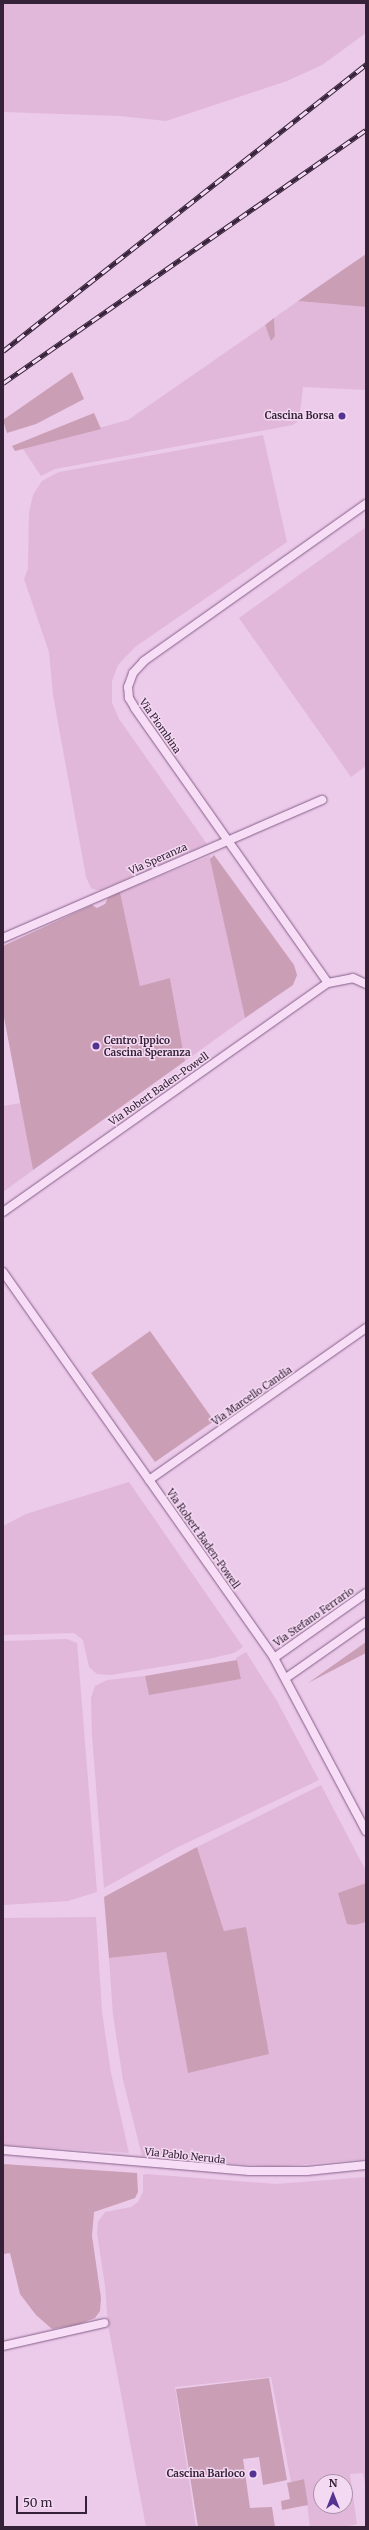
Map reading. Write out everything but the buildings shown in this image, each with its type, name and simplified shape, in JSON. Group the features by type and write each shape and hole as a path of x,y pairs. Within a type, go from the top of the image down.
{"street":[{"name":"Via Piombina","path":"328,983 131,702 128,689 132,675 144,661 366,504"},
{"name":"Via Speranza","path":"3,938 322,800"},
{"path":"328,983 353,978 366,984"},
{"name":"Via Robert Baden-Powell","path":"3,1212 328,983"},
{"name":"Via Robert Baden-Powell","path":"3,1272 274,1658 286,1678 366,1831"},
{"name":"Via Marcello Candia","path":"149,1480 366,1328"},
{"name":"Via Stefano Ferrario","path":"274,1658 366,1593"},
{"path":"286,1678 366,1622"},
{"name":"Via Pablo Neruda","path":"3,2150 249,2172 308,2171 366,2165"},
{"path":"3,2346 104,2323"}],"shaded area":[{"path":"3,3 366,3 366,33 322,65 287,81 166,121 120,116 3,112"},
{"path":"366,254 366,307 298,301 321,285"},
{"path":"298,301 366,307 366,390 303,387 299,420 293,425 55,469 41,476 23,449 128,420 265,325 265,327 275,336 274,318"},
{"path":"274,318 275,336 271,341 265,325"},
{"path":"72,372 84,399 36,424 7,433 3,420"},
{"path":"94,413 101,429 15,451 12,446"},
{"path":"263,435 287,542 135,647 118,665 112,681 112,703 119,719 207,844 101,890 96,890 91,888 86,877 53,695 49,652 24,579 28,569 29,513 33,495 42,481 59,472"},
{"path":"366,527 366,766 351,777 239,618"},
{"path":"214,855 294,965 297,975 293,985 245,1018 210,859"},
{"path":"210,856 245,1018 185,1061 170,978 140,986 120,892"},
{"name":"Centro Ippico Cascina Speranza","path":"120,892 140,986 170,978 185,1061 33,1170 3,1012 3,946 92,905 97,908 105,904 108,898"},
{"path":"21,1103 33,1170 3,1192 3,1106"},
{"path":"150,1331 214,1421 155,1462 91,1373"},
{"path":"129,1482 243,1647 234,1653 208,1659 111,1675 97,1674 89,1667 83,1640 74,1633 3,1635 3,1526 26,1514"},
{"path":"67,1639 77,1643 97,1892 68,1901 3,1905 3,1641"},
{"path":"366,1642 366,1653 308,1683"},
{"path":"246,1652 277,1701 319,1780 176,1848 104,1888 92,1736 91,1698 95,1686 107,1680 145,1676 149,1694 241,1679 236,1658"},
{"path":"237,1660 241,1679 149,1695 145,1676"},
{"path":"321,1785 366,1871 366,1883 338,1893 355,1925 366,1922 366,2159 275,2167 142,2156 123,2080 113,2015 109,1958 166,1952 189,2073 247,1928 224,1931 197,1847"},
{"path":"197,1847 224,1931 246,1927 269,2054 188,2073 166,1952 109,1958 104,1897"},
{"path":"366,1883 366,1922 355,1925 347,1924 338,1893"},
{"path":"96,1917 102,2012 111,2073 129,2153 3,2145 3,1918"},
{"path":"3,2164 137,2173 138,2192 135,2198 94,2212 92,2236 101,2298 100,2311 95,2318 77,2325 52,2329 36,2315 20,2294 10,2253 3,2254"},
{"path":"146,2174 276,2184 366,2177 366,2491 363,2473 313,2474 313,2514 353,2514 353,2495 357,2524 345,2527 310,2527 304,2479 291,2482 271,2377 175,2387 196,2527 146,2527 108,2325 105,2286 97,2233 98,2222 105,2212 131,2207 138,2202 143,2192 143,2175"},
{"path":"269,2378 287,2480 263,2485 259,2457 243,2459 250,2508 272,2507 275,2527 198,2527 176,2389"},
{"path":"304,2479 308,2505 282,2510 281,2501 290,2499 287,2483"}],"railway":[{"path":"3,351 366,64"},
{"path":"3,383 366,130"}],"place":[{"name":"Cascina Borsa","path":"342,416"},
{"name":"Centro Ippico Cascina Speranza","path":"96,1046"},
{"name":"Cascina Barloco","path":"253,2474"}]}
